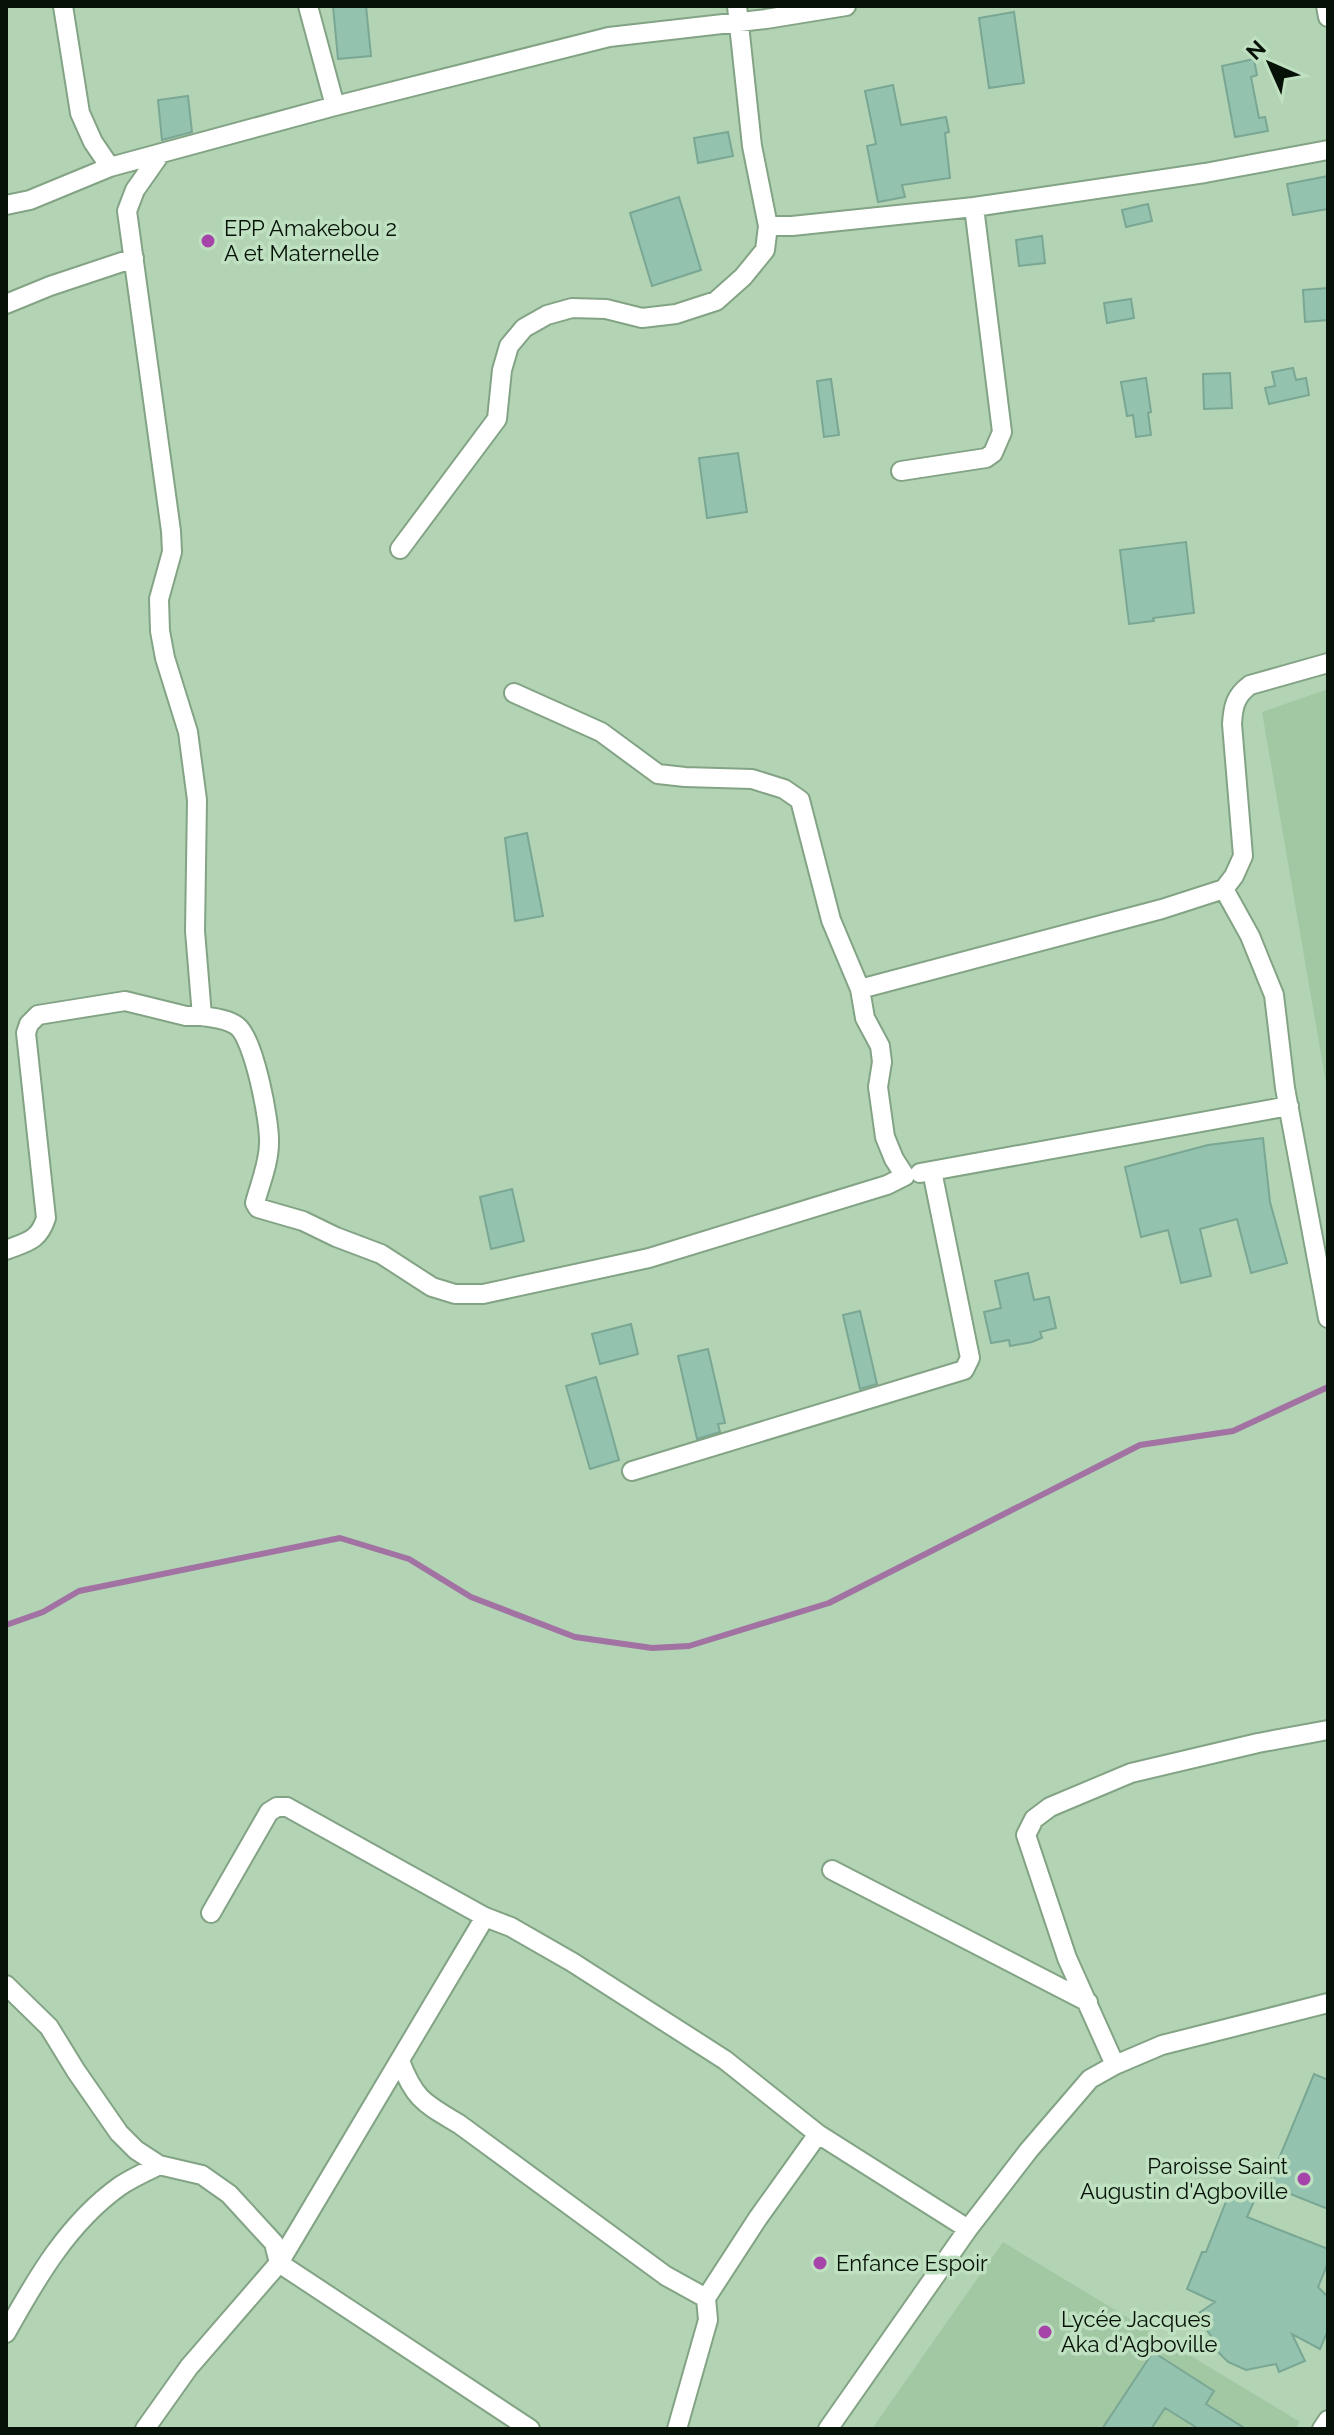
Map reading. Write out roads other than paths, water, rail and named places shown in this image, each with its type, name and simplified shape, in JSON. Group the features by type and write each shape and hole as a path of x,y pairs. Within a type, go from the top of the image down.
{"street":[{"path":"63,6 80,113 93,142 110,167"},
{"path":"308,6 335,106"},
{"path":"6,205 30,200 110,167 609,37 738,14 846,6"},
{"path":"1326,6 1328,17"},
{"path":"400,549 497,419 505,358 509,346 524,328 547,315 572,308 606,309 642,318 676,314 716,301 743,277 765,250 768,226 752,146 738,14"},
{"path":"768,226 974,207 1205,173 1328,150"},
{"path":"161,153 130,201 127,211 171,531 172,552 159,599 160,631 188,732 197,800 195,931 202,1016"},
{"path":"901,471 986,458 993,453 1002,432 974,207"},
{"path":"6,304 134,258"},
{"path":"860,989 1162,909 1224,889 1243,856 1233,705 1241,691 1250,685 1328,663"},
{"path":"514,693 601,732 658,774 752,779 784,789 800,800 831,920 860,989 865,1018 880,1046 882,1062 878,1087 885,1137 905,1176"},
{"path":"1224,889 1250,936 1274,995 1289,1106 1328,1318"},
{"path":"6,1250 32,1239 42,1231 46,1218 26,1033 29,1024 38,1015 125,1001 186,1016 222,1019 244,1032 255,1057 269,1145 255,1203 258,1208 295,1218 381,1254 432,1287 455,1294 483,1294 649,1258 887,1185 905,1176 1289,1106"},
{"path":"632,1471 964,1370 970,1358 932,1171"},
{"path":"1115,2065 1067,1958 1026,1835 1034,1819 1050,1807 1131,1773 1328,1730"},
{"path":"211,1913 269,1812 277,1807 287,1807 572,1962 725,2060 818,2134 968,2229"},
{"path":"832,1870 1088,2002"},
{"path":"145,2429 189,2367 279,2263 485,1917"},
{"path":"6,1985 49,2027 119,2133 136,2150 159,2165 202,2175 229,2194 274,2243 279,2263 523,2428"},
{"path":"828,2429 968,2229 1090,2079 1162,2045 1328,2003"},
{"path":"400,2061 410,2087 424,2103 459,2124 666,2276 706,2298"},
{"path":"677,2429 708,2320 706,2298 818,2134"},
{"path":"6,2333 33,2284 74,2226 120,2187 159,2165"},
{"path":"1322,2429 1328,2420"}],"waterway":[{"path":"6,1625 43,1612 79,1591 340,1538 409,1559 471,1597 575,1637 652,1648 689,1646 829,1603 1140,1445 1233,1431 1328,1387"}],"place":[{"name":"EPP Amakebou 2 A et Maternelle","path":"208,241"},
{"name":"Paroisse Saint Augustin d'Agboville","path":"1304,2179"},
{"name":"Enfance Espoir","path":"820,2263"},
{"name":"Lycée Jacques Aka d'Agboville","path":"1045,2332"}]}
